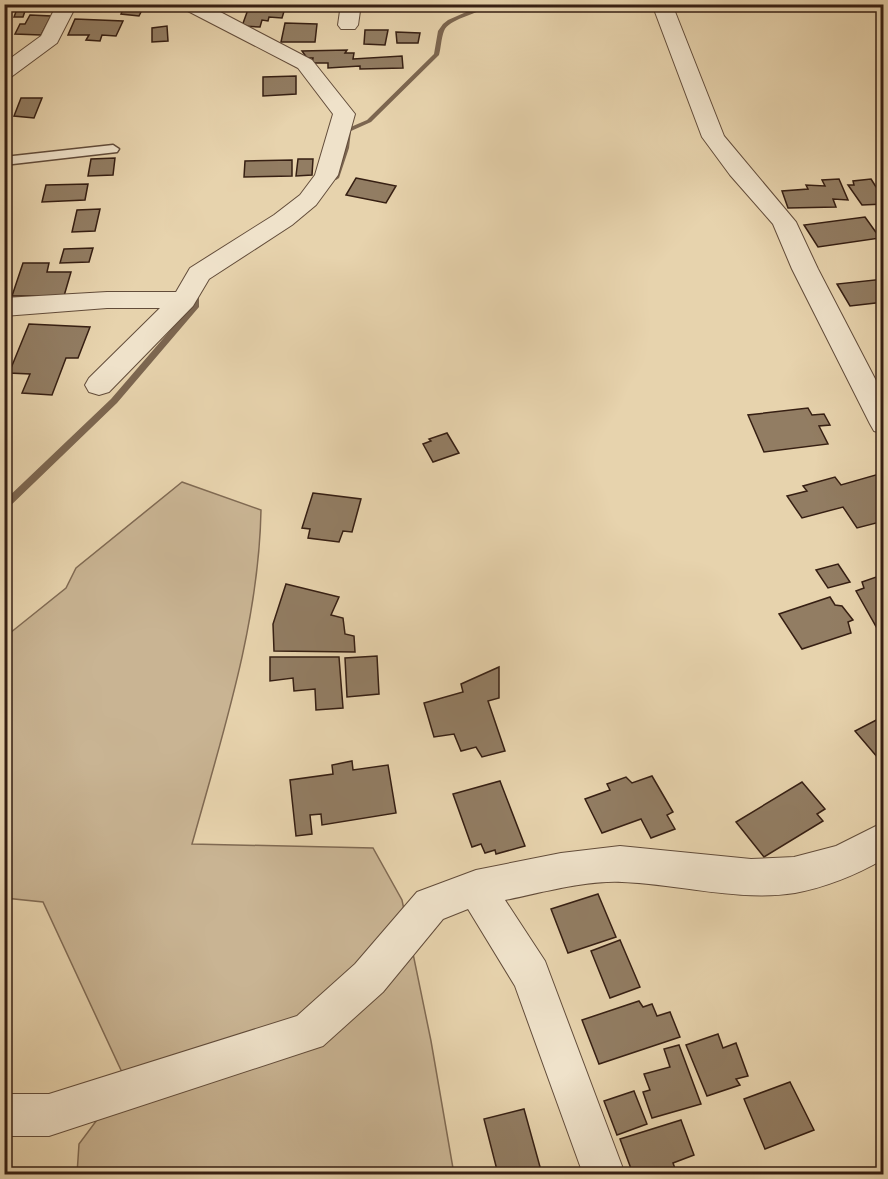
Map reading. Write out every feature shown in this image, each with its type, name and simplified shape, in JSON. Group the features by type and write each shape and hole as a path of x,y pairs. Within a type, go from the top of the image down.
{"street":[{"path":"9,65 50,39 67,4"},
{"path":"99,385 184,300 199,274 283,220 308,200 326,175 344,114 305,64 189,4"},
{"path":"348,25 351,4"},
{"path":"662,4 713,137 738,170 784,222 884,424"},
{"path":"4,307 107,300 184,300"},
{"path":"4,1115 49,1115 309,1032 369,978 430,905 476,888 561,871 620,864 751,877 794,875 843,862 884,839"},
{"path":"476,888 531,975 604,1174"}],"lane":[{"path":"4,161 112,149"}],"shaded area":[{"path":"182,482 261,510 254,595 246,637 237,679 192,844 373,848 402,900 431,1041 454,1174 77,1174 79,1144 126,1081 43,902 5,898 5,637 66,588 76,568"}],"building":[{"path":"19,4 46,4 43,11 25,11 23,17 14,17"},
{"path":"125,4 145,4 139,16 121,14"},
{"path":"250,4 286,5 282,18 269,17 268,21 262,20 260,27 242,26"},
{"path":"30,15 51,16 41,35 15,34 20,24 25,24"},
{"path":"75,19 123,21 116,36 102,35 100,41 86,40 89,35 68,35"},
{"path":"285,23 317,24 315,42 281,42"},
{"path":"167,26 168,41 152,42 152,28"},
{"path":"365,30 388,30 385,45 364,44"},
{"path":"396,32 420,33 418,43 397,43"},
{"path":"347,50 345,53 354,53 353,59 402,56 403,68 360,69 360,66 328,68 328,63 312,63 313,58 307,58 302,51"},
{"path":"296,76 296,94 263,96 263,77"},
{"path":"21,98 42,98 34,118 14,116"},
{"path":"115,158 113,175 88,176 91,159"},
{"path":"298,159 313,159 312,175 296,176"},
{"path":"292,160 292,176 244,177 245,161"},
{"path":"356,178 396,186 386,203 346,195"},
{"path":"839,179 848,200 833,199 836,207 788,208 782,191 808,189 806,185 825,186 822,180"},
{"path":"871,179 876,187 884,186 884,204 862,205 848,185 854,185 853,181"},
{"path":"88,184 85,200 42,202 46,185"},
{"path":"100,209 95,231 72,232 77,210"},
{"path":"865,217 880,238 818,247 804,225"},
{"path":"93,248 89,262 60,263 64,249"},
{"path":"23,263 49,263 47,272 71,272 64,296 12,296"},
{"path":"884,279 884,302 850,306 837,284"},
{"path":"29,324 90,327 78,358 66,358 52,395 22,393 30,374 9,373"},
{"path":"808,408 812,415 824,414 830,425 819,426 828,444 764,452 748,415"},
{"path":"447,433 459,453 433,462 423,444 431,441 429,439"},
{"path":"879,474 884,481 884,521 857,528 843,507 802,518 787,496 807,491 803,486 835,477 841,485"},
{"path":"313,493 361,499 352,532 343,531 339,542 308,538 310,529 302,528"},
{"path":"838,564 850,582 828,588 816,570"},
{"path":"879,576 884,581 884,628 878,630 856,591 864,588 862,582"},
{"path":"286,584 339,597 331,615 343,618 345,634 354,636 355,652 274,651 273,624"},
{"path":"830,597 835,605 842,606 853,620 848,622 851,633 802,649 779,614"},
{"path":"377,656 379,694 347,697 345,658"},
{"path":"270,657 339,657 343,708 316,710 315,689 294,691 293,678 270,681"},
{"path":"499,667 499,698 488,701 505,751 482,757 476,747 461,751 454,734 434,737 424,703 463,692 461,684"},
{"path":"884,716 884,765 855,731"},
{"path":"352,761 353,770 388,765 396,813 322,825 321,814 310,815 312,834 296,836 290,780 333,774 332,765"},
{"path":"652,776 673,812 667,815 675,829 651,838 641,819 602,833 585,799 610,790 607,784 626,777 632,783"},
{"path":"500,781 525,846 496,854 495,850 485,853 481,844 472,847 453,794"},
{"path":"802,782 825,809 817,814 823,821 764,857 736,822"},
{"path":"598,894 616,937 568,953 551,909"},
{"path":"620,940 640,987 610,998 591,951"},
{"path":"639,1001 643,1007 652,1004 657,1016 670,1012 680,1037 599,1064 582,1020"},
{"path":"718,1034 723,1048 736,1043 748,1076 736,1079 740,1085 707,1096 686,1045"},
{"path":"679,1045 701,1104 652,1118 643,1092 650,1090 644,1074 670,1067 664,1049"},
{"path":"790,1082 814,1130 765,1149 744,1099"},
{"path":"634,1091 647,1124 617,1135 604,1101"},
{"path":"524,1109 542,1174 498,1174 484,1119"},
{"path":"681,1120 694,1155 673,1163 677,1174 633,1174 620,1139"}],"waterway":[{"path":"336,178 346,148 348,130 369,121 437,54 441,31 445,25 473,13 483,7 483,4"},
{"path":"4,507 114,401 196,305 195,292"}]}
